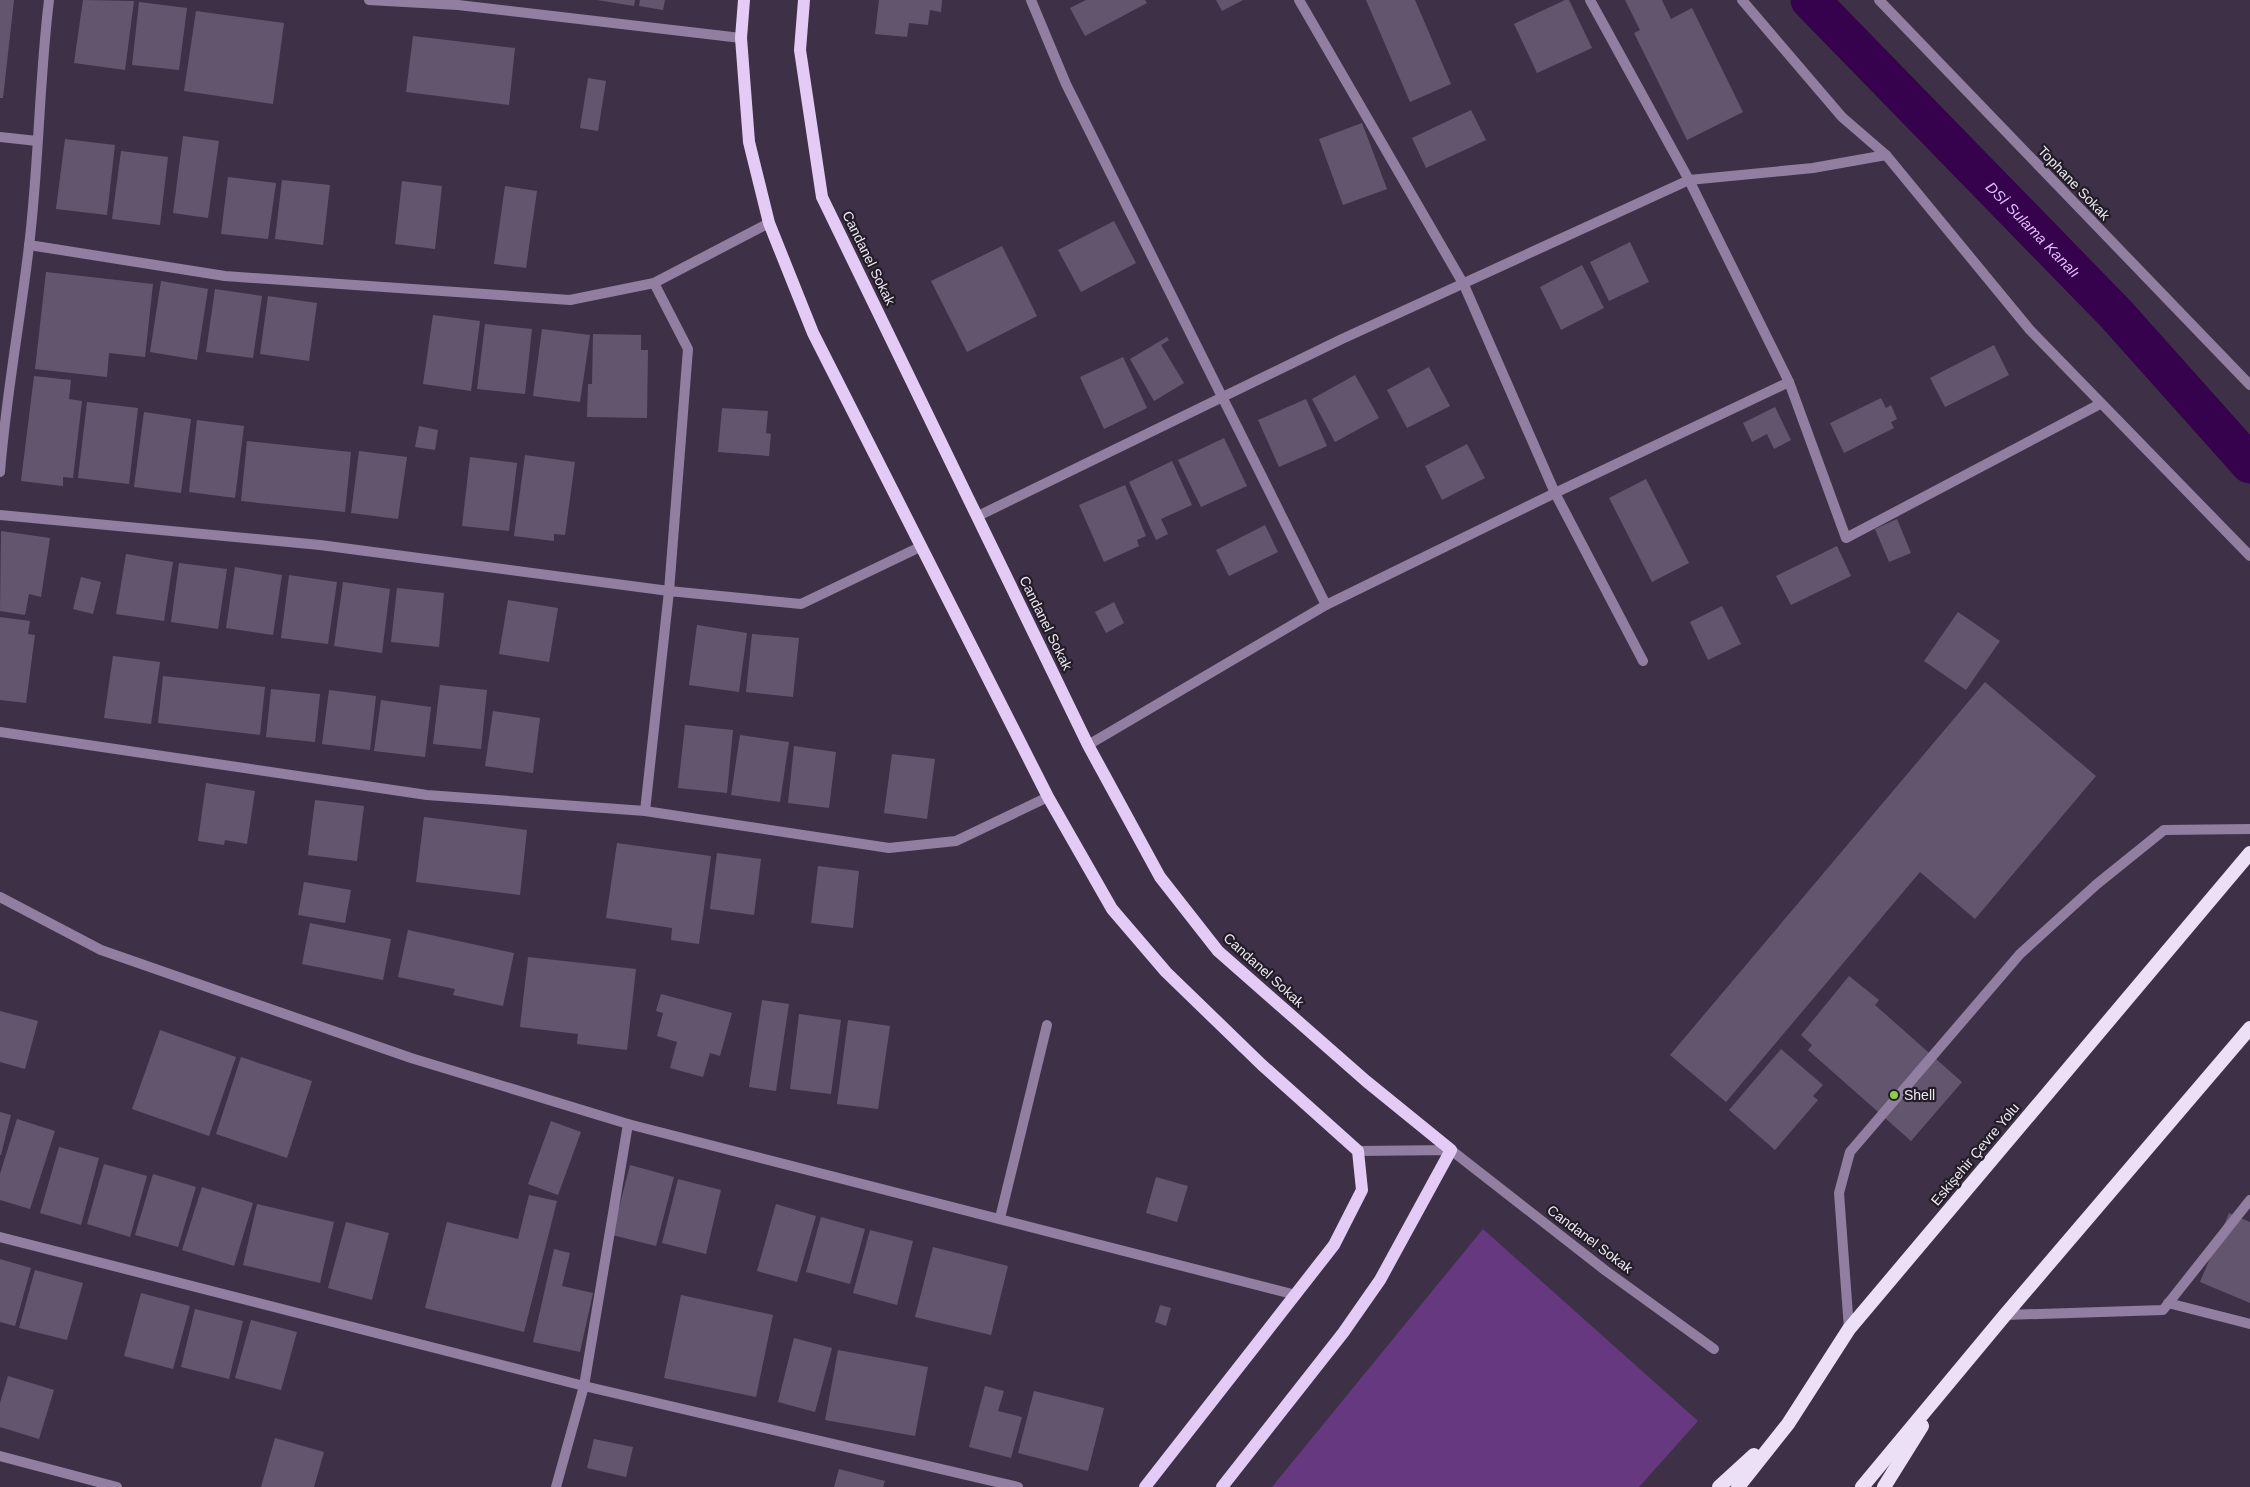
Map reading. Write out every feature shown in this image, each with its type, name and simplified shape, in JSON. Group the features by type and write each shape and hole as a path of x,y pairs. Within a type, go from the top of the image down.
{"highway":[{"name":"Eskişehir Çevre Yolu","path":"1738,1487 1788,1424 1849,1329 2250,852"},
{"path":"1862,1487 2005,1315 2250,1028"},
{"path":"1884,1487 1950,1381"},
{"path":"1719,1487 1788,1424"}],"main road":[{"path":"744,0 741,38 749,142 769,223 812,333 1048,797 1112,909 1166,972 1262,1065 1358,1151 1362,1190 1334,1245 1145,1487"},
{"name":"Candanel Sokak","path":"804,0 800,50 822,197 1088,745 1160,877 1218,951 1366,1081 1451,1150"},
{"path":"1222,1487 1344,1333 1380,1280 1451,1150"}],"street":[{"path":"0,472 2,415 29,245 49,0"},
{"path":"369,0 458,5 741,38"},
{"path":"1031,0 1066,84 1326,605"},
{"path":"1300,0 1464,284 1555,493 1642,661"},
{"path":"1590,0 1690,180 1789,382 1846,538 2100,404"},
{"path":"1742,0 1842,117 1886,155 2030,330 2250,556"},
{"name":"Tophane Sokak","path":"1879,0 2250,385"},
{"path":"0,137 37,141"},
{"path":"978,516 1223,396 1690,180 1813,168 1886,155"},
{"path":"29,245 225,276 570,300 654,283 769,223"},
{"path":"645,811 669,591 688,349 654,283"},
{"path":"1088,745 1326,605 1555,493 1789,382"},
{"path":"0,516 320,545 669,591 801,604 920,548"},
{"path":"0,732 427,795 645,811 889,848 956,841 1048,797"},
{"path":"1849,1329 1839,1193 1850,1152 2020,954 2112,872 2164,830 2250,829"},
{"path":"0,897 101,950 411,1058 628,1124 1000,1218 1296,1296"},
{"path":"1000,1218 1047,1025"},
{"path":"556,1487 584,1386 628,1124"},
{"path":"1358,1151 1451,1150"},
{"name":"Candanel Sokak","path":"1451,1150 1606,1271 1714,1348"},
{"path":"2005,1315 2163,1310 2250,1200"},
{"path":"0,1237 584,1386 1018,1487"},
{"path":"2168,1303 2250,1324"},
{"path":"0,1456 118,1487"}],"shaded area":[{"path":"1483,1229 1698,1421 1639,1487 1272,1487"}],"building":[{"path":"0,0 14,0 3,98 0,98"},
{"path":"83,0 134,1 125,70 74,63"},
{"path":"597,0 635,0 634,6"},
{"path":"640,0 665,0 663,10 639,6"},
{"path":"879,0 942,0 941,12 930,10 928,25 909,23 907,37 875,34"},
{"path":"1086,0 1145,0 1147,3 1085,36 1070,8"},
{"path":"1216,0 1243,0 1222,11"},
{"path":"1366,0 1415,0 1451,84 1410,102"},
{"path":"1565,0 1569,0 1592,48 1537,73 1514,24"},
{"path":"1625,0 1662,0 1671,19 1692,8 1743,112 1687,140 1634,33 1640,30"},
{"path":"139,2 187,8 179,70 132,65"},
{"path":"196,11 284,23 273,104 184,91"},
{"path":"413,36 515,48 509,105 406,92"},
{"path":"588,78 606,81 598,131 580,128"},
{"path":"1471,110 1486,140 1426,168 1412,138"},
{"path":"1362,123 1387,189 1343,205 1319,139"},
{"path":"183,136 219,141 208,218 173,213"},
{"path":"65,139 115,145 107,215 56,209"},
{"path":"121,151 168,157 160,225 112,219"},
{"path":"228,177 276,183 268,239 221,234"},
{"path":"282,180 330,185 323,245 275,239"},
{"path":"402,181 442,186 435,249 395,244"},
{"path":"505,186 537,191 526,268 494,264"},
{"path":"1114,221 1136,263 1081,292 1058,250"},
{"path":"1630,242 1649,282 1609,301 1590,262"},
{"path":"1002,246 1037,316 967,352 931,281"},
{"path":"1582,265 1604,308 1561,330 1540,287"},
{"path":"46,272 153,284 145,357 109,353 107,377 35,369"},
{"path":"161,281 208,289 197,360 150,352"},
{"path":"215,289 262,296 253,358 206,352"},
{"path":"268,296 317,303 309,361 260,354"},
{"path":"433,315 480,321 471,391 423,384"},
{"path":"485,324 532,329 525,394 477,389"},
{"path":"542,329 590,335 580,402 533,396"},
{"path":"593,334 641,335 641,350 648,350 647,418 587,417 588,384 592,384"},
{"path":"1167,337 1169,340 1161,345 1184,383 1154,401 1130,359"},
{"path":"1994,345 2009,375 1945,407 1930,378"},
{"path":"1123,357 1147,408 1104,429 1080,377"},
{"path":"1429,367 1450,406 1407,428 1387,390"},
{"path":"1355,375 1379,418 1335,442 1312,399"},
{"path":"34,376 71,380 69,399 82,401 73,478 63,477 63,486 21,481"},
{"path":"1881,398 1886,408 1891,405 1897,419 1891,422 1894,428 1844,453 1830,423"},
{"path":"1306,399 1327,446 1279,467 1258,420"},
{"path":"87,402 138,408 129,484 78,478"},
{"path":"1775,407 1791,440 1774,449 1767,434 1752,442 1743,423"},
{"path":"722,408 768,411 766,433 771,434 769,456 718,452"},
{"path":"144,412 191,419 181,493 134,487"},
{"path":"197,420 244,426 235,498 189,492"},
{"path":"419,426 438,430 435,450 415,447"},
{"path":"1224,438 1247,486 1201,507 1178,460"},
{"path":"247,441 351,452 345,512 241,501"},
{"path":"1467,444 1485,478 1442,500 1425,466"},
{"path":"359,451 407,457 398,519 351,513"},
{"path":"525,455 575,462 565,535 554,534 554,541 514,536"},
{"path":"470,457 517,463 509,531 462,526"},
{"path":"1172,461 1192,505 1161,519 1168,534 1156,540 1129,482"},
{"path":"1646,479 1689,563 1652,582 1609,498"},
{"path":"1125,485 1146,536 1137,540 1139,546 1104,562 1079,505"},
{"path":"1897,519 1911,553 1889,562 1875,529"},
{"path":"1265,525 1278,552 1229,576 1216,550"},
{"path":"1,531 50,538 41,597 29,594 25,615 0,611"},
{"path":"1837,546 1851,576 1791,605 1776,576"},
{"path":"126,554 173,562 164,621 116,614"},
{"path":"179,563 227,569 218,629 171,622"},
{"path":"235,567 282,575 273,635 226,628"},
{"path":"289,575 337,582 328,644 281,638"},
{"path":"81,577 101,582 93,614 73,609"},
{"path":"343,582 390,589 382,653 334,646"},
{"path":"397,588 444,593 439,647 391,642"},
{"path":"508,600 558,608 549,662 499,654"},
{"path":"1114,602 1124,623 1106,633 1095,612"},
{"path":"1722,606 1741,644 1708,660 1690,622"},
{"path":"1958,612 2000,641 1966,690 1924,661"},
{"path":"0,617 30,621 28,634 35,635 26,703 0,700"},
{"path":"697,625 747,633 739,692 689,685"},
{"path":"752,634 799,638 793,697 746,692"},
{"path":"113,656 160,662 151,724 104,718"},
{"path":"163,676 265,687 260,735 158,723"},
{"path":"1985,682 2096,776 1975,919 1920,872 1726,1102 1670,1055"},
{"path":"440,685 487,690 481,749 433,744"},
{"path":"271,689 320,694 315,742 266,737"},
{"path":"329,690 376,696 370,750 322,744"},
{"path":"381,700 431,707 425,757 374,751"},
{"path":"493,711 540,718 533,773 485,766"},
{"path":"685,725 733,730 727,793 678,788"},
{"path":"740,735 789,742 780,802 731,795"},
{"path":"794,746 836,752 829,808 788,803"},
{"path":"892,754 935,759 927,819 884,813"},
{"path":"206,783 255,791 247,844 225,840 224,845 198,841"},
{"path":"315,800 364,806 357,861 308,855"},
{"path":"424,817 527,830 520,895 416,882"},
{"path":"617,843 711,856 699,944 671,940 672,928 606,918"},
{"path":"717,853 761,859 754,915 710,909"},
{"path":"818,866 859,871 853,928 811,923"},
{"path":"304,882 351,890 345,923 298,915"},
{"path":"310,923 391,939 383,980 302,964"},
{"path":"408,930 514,953 503,1006 453,995 455,989 398,977"},
{"path":"528,957 636,969 627,1050 577,1044 578,1034 520,1027"},
{"path":"1849,976 1879,1000 1875,1005 1962,1082 1911,1141 1808,1050 1812,1045 1801,1035"},
{"path":"661,994 732,1013 720,1056 710,1053 703,1077 670,1068 677,1042 657,1036 663,1013 656,1011"},
{"path":"762,1000 789,1004 776,1091 749,1087"},
{"path":"0,1011 38,1021 25,1069 0,1062"},
{"path":"799,1014 841,1020 831,1094 790,1089"},
{"path":"848,1020 890,1026 878,1109 837,1104"},
{"path":"160,1030 236,1057 209,1136 132,1109"},
{"path":"1781,1049 1823,1085 1813,1096 1818,1100 1775,1150 1729,1110"},
{"path":"241,1057 312,1081 287,1158 216,1134"},
{"path":"0,1112 11,1115 1,1155 0,1155"},
{"path":"17,1119 55,1131 30,1209 0,1200 0,1174"},
{"path":"551,1121 581,1132 558,1195 528,1184"},
{"path":"59,1147 99,1158 81,1225 40,1213"},
{"path":"104,1164 147,1176 130,1237 87,1224"},
{"path":"630,1165 674,1177 656,1246 612,1235"},
{"path":"153,1174 196,1187 178,1247 135,1235"},
{"path":"1156,1177 1188,1186 1177,1222 1146,1213"},
{"path":"678,1179 721,1190 706,1254 662,1243"},
{"path":"202,1187 253,1203 234,1266 182,1250"},
{"path":"529,1195 557,1201 524,1332 425,1308 447,1222 518,1239"},
{"path":"257,1204 334,1222 320,1283 243,1265"},
{"path":"776,1204 816,1216 797,1282 757,1271"},
{"path":"2229,1213 2250,1222 2250,1303 2200,1282"},
{"path":"821,1217 865,1229 850,1284 806,1272"},
{"path":"346,1222 389,1233 372,1300 328,1288"},
{"path":"870,1230 913,1241 897,1305 853,1293"},
{"path":"933,1247 1008,1266 991,1335 915,1317"},
{"path":"554,1249 570,1253 562,1286 593,1293 580,1352 533,1342"},
{"path":"0,1259 31,1268 15,1326 0,1322"},
{"path":"35,1270 83,1283 67,1340 19,1328"},
{"path":"141,1293 190,1306 173,1369 124,1356"},
{"path":"681,1295 773,1315 756,1397 664,1378"},
{"path":"1160,1305 1171,1308 1166,1326 1155,1322"},
{"path":"195,1309 243,1321 229,1379 181,1367"},
{"path":"251,1320 297,1332 281,1390 235,1378"},
{"path":"794,1338 832,1348 815,1412 778,1402"},
{"path":"838,1350 928,1367 915,1436 825,1420"},
{"path":"8,1376 54,1390 39,1439 0,1427 0,1403"},
{"path":"985,1386 1004,1391 998,1411 1022,1417 1011,1458 969,1447"},
{"path":"1034,1391 1104,1408 1088,1471 1018,1453"},
{"path":"275,1438 324,1452 314,1487 261,1487"},
{"path":"594,1439 633,1447 626,1477 587,1468"},
{"path":"839,1469 885,1481 883,1487 834,1487"}],"waterway":[{"name":"DSİ Sulama Kanalı","path":"1810,0 2116,314 2250,464"}],"place":[{"name":"Shell","path":"1894,1095"}]}
